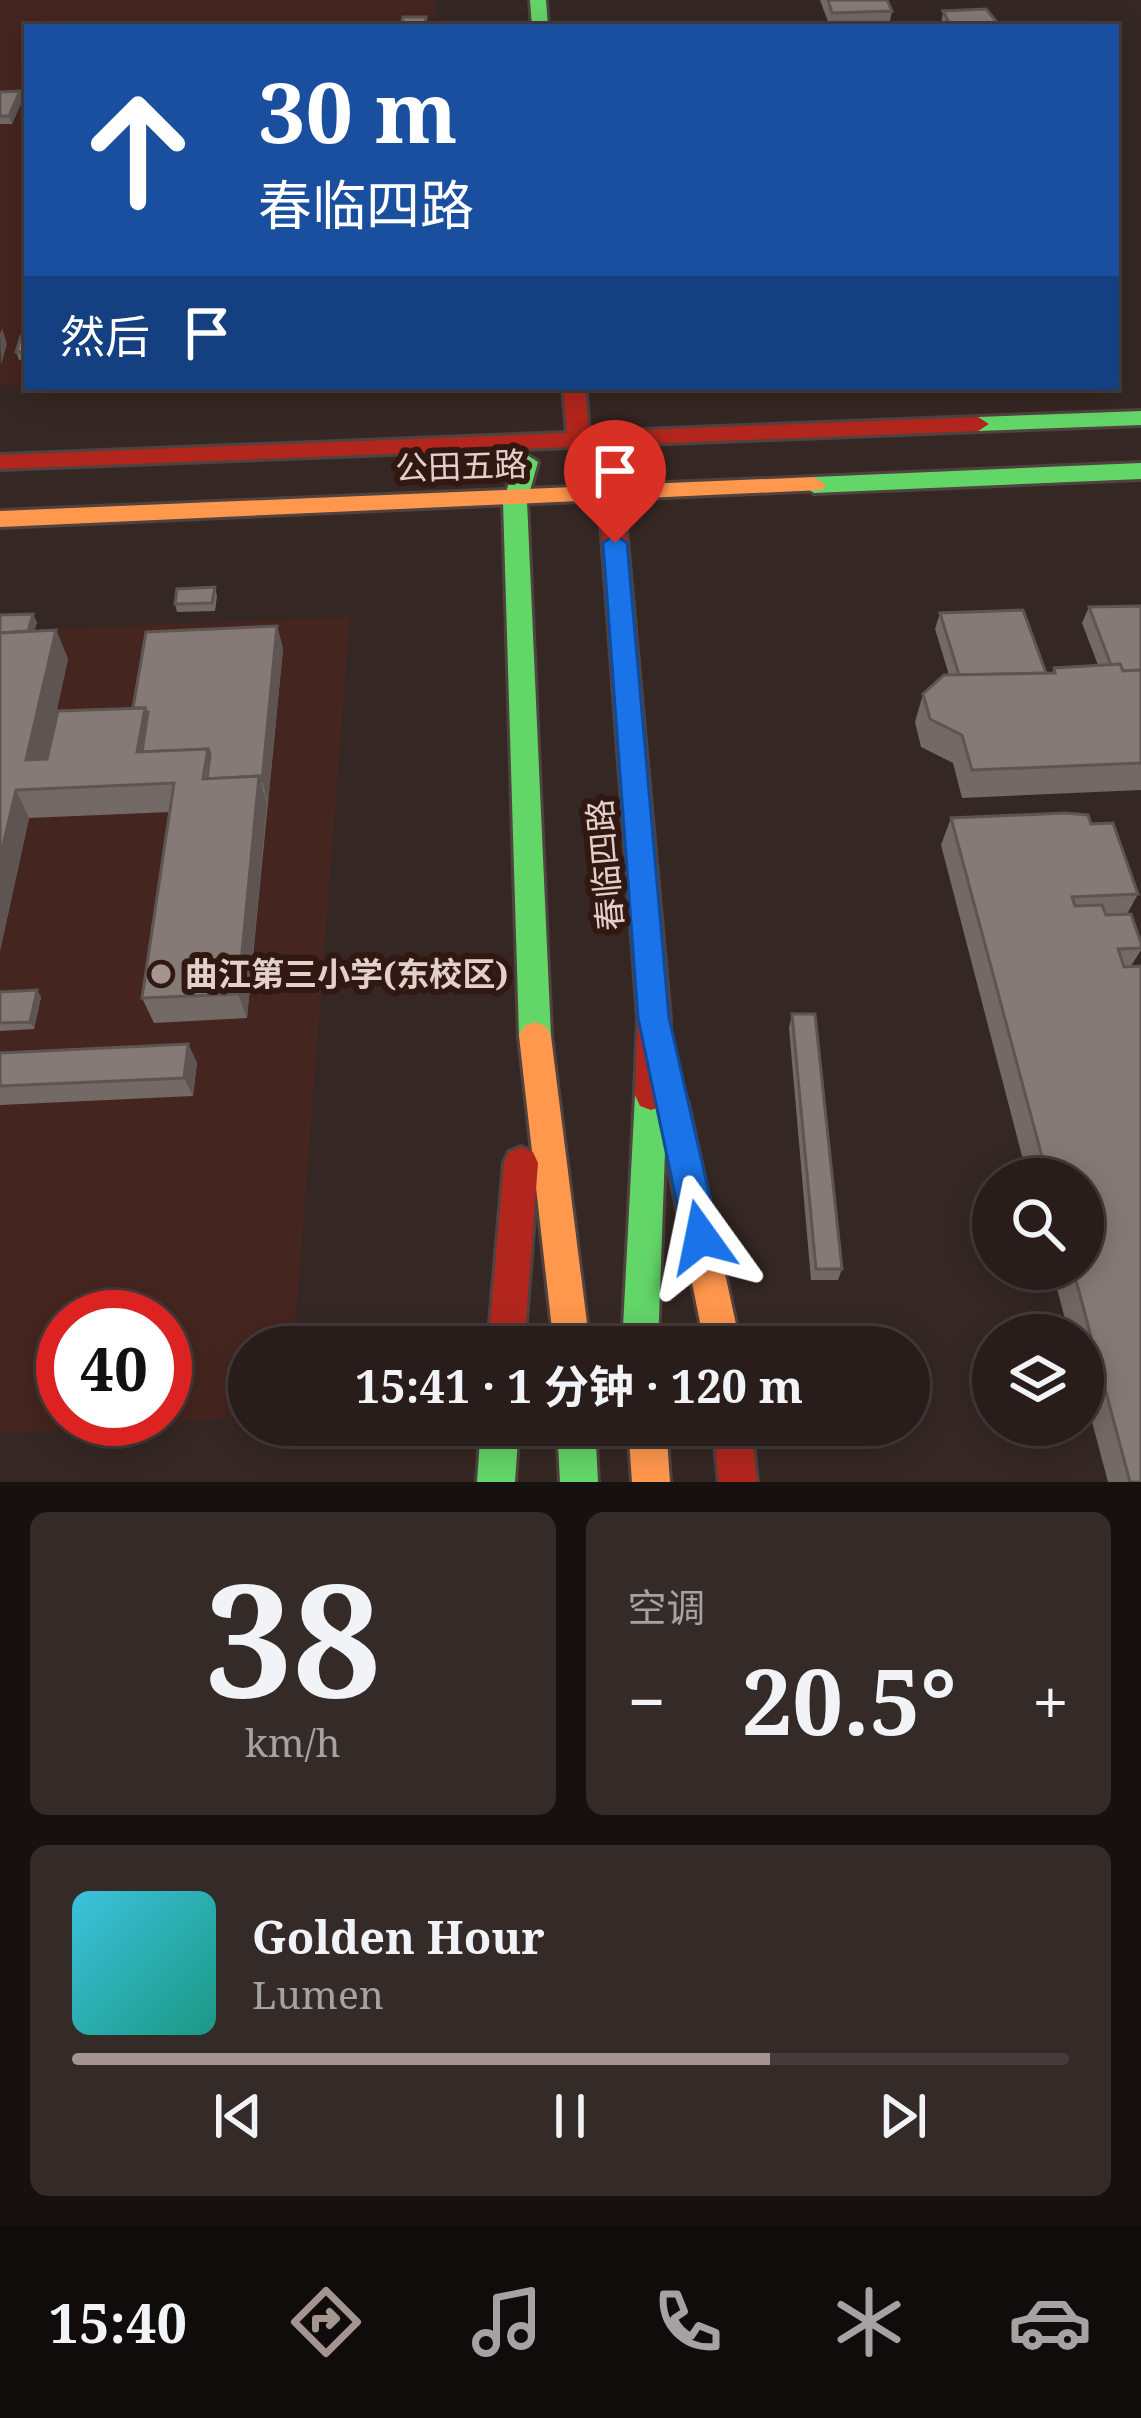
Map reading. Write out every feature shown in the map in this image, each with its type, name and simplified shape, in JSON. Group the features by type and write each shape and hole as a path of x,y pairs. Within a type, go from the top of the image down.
{"street":[{"name":"春临四路","path":"574,390 579,442 611,496 654,1018 641,1326"},
{"path":"530,406 532,444 515,501 533,1022 569,1326"},
{"name":"公田五路","path":"0,462 1141,418"},
{"name":"公田五路","path":"0,518 515,501 1141,471"},
{"path":"654,1018 719,1326"},
{"path":"508,1326 533,1022"},
{"path":"496,1482 499,1446"},
{"path":"577,1446 579,1482"},
{"path":"648,1446 651,1482"},
{"path":"734,1446 738,1482"}],"shaded area":[{"path":"0,0 435,0 435,24 24,24 24,385 0,386"},
{"name":"曲江第三小学(东校区)","path":"350,617 296,1326 228,1326 228,1418 192,1421 192,1290 36,1290 36,1431 0,1433 0,631"}],"building":[{"path":"828,0 887,0 892,11 832,13"},
{"path":"986,9 998,24 950,24 943,11"},
{"path":"403,17 426,17 425,24 402,24"},
{"path":"20,91 9,116 0,116 0,92"},
{"path":"215,587 212,603 175,604 177,589"},
{"path":"1141,606 1141,670 1123,671 1120,664 1111,665 1089,607"},
{"path":"1023,610 1046,673 959,675 940,613"},
{"path":"33,614 28,631 0,633 0,615"},
{"path":"277,626 262,781 259,776 207,779 208,749 142,752 148,712 133,708 146,632"},
{"path":"56,630 26,760 47,759 58,711 145,708 137,752 208,749 203,779 259,776 238,994 142,998 174,783 16,790 0,858 0,633"},
{"path":"1120,664 1123,671 1141,670 1141,763 972,770 962,735 930,719 923,694 944,675 1055,673 1054,668"},
{"path":"1065,813 1088,815 1091,824 1113,823 1138,894 1072,897 1075,906 1102,905 1106,915 1131,914 1141,943 1141,948 1118,949 1124,967 1141,966 1141,1482 1130,1482 1104,1385 1104,1314 1085,1314 1079,1290 1104,1290 1104,1158 1042,1158 951,818"},
{"path":"37,990 30,1022 0,1023 0,992"},
{"path":"792,1014 815,1014 842,1269 816,1269"},
{"path":"188,1044 184,1078 0,1086 0,1053"}],"traffic: fast":[{"path":"538,0 540,24"},
{"path":"978,424 1141,418"},
{"path":"527,462 515,501 535,1036"},
{"path":"814,485 1141,471"},
{"path":"641,1326 651,1095"},
{"path":"496,1482 499,1446"},
{"path":"577,1446 579,1482"}],"traffic: slow":[{"path":"0,519 814,485"},
{"path":"535,1036 570,1326"},
{"path":"672,1104 719,1326"},
{"path":"648,1446 651,1482"}],"traffic: jam":[{"path":"574,390 579,442 611,496 654,1018 651,1095"},
{"path":"0,462 978,424"},
{"path":"508,1326 521,1163"},
{"path":"734,1446 738,1482"}],"place":[{"name":"曲江第三小学(东校区)","path":"161,974"}],"route":[{"path":"615,543 654,1018 701,1237"}]}
